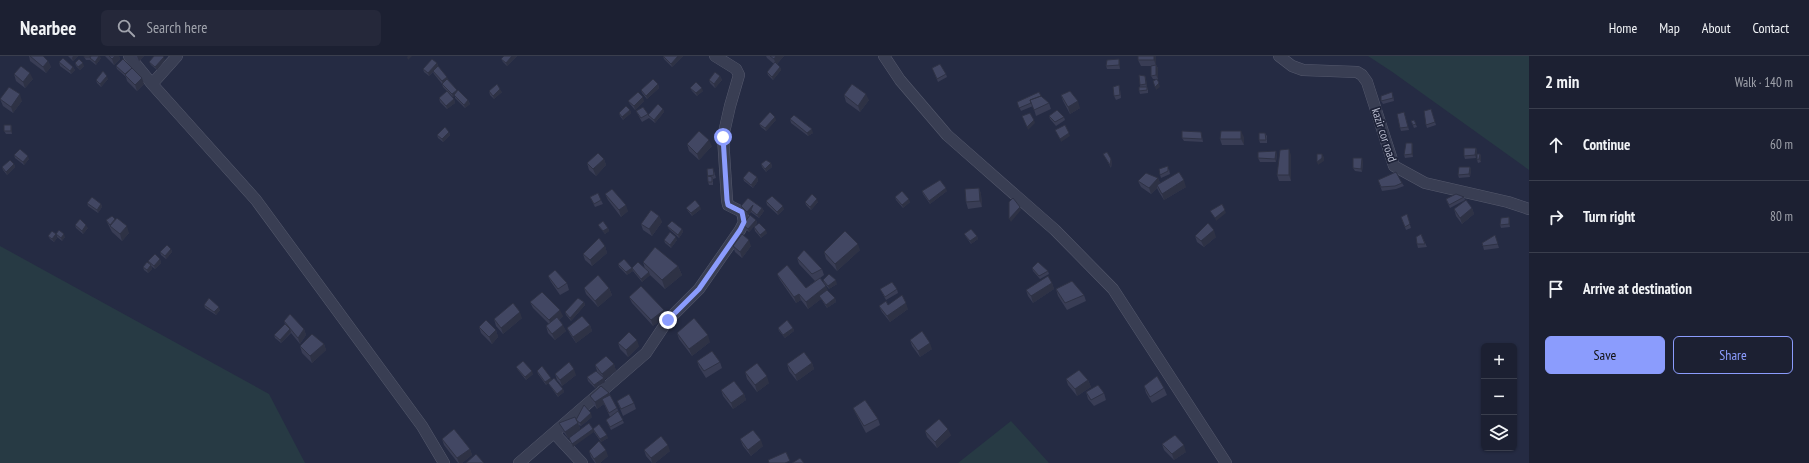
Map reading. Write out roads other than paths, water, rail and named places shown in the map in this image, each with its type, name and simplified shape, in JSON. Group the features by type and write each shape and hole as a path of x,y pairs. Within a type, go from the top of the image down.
{"street":[{"path":"129,56 152,84 256,200 422,426 444,463"},
{"path":"152,84 177,56"},
{"path":"519,463 646,353 668,320 699,289 744,222 742,212 728,205 723,137 739,75 736,69 714,56"},
{"path":"884,56 900,80 947,135 1055,230 1114,289 1226,463"},
{"name":"kazir cor road","path":"1279,56 1292,66 1303,70 1357,72 1362,75 1367,82 1394,166 1425,183 1508,202 1529,209"},
{"path":"554,433 582,463"}]}
